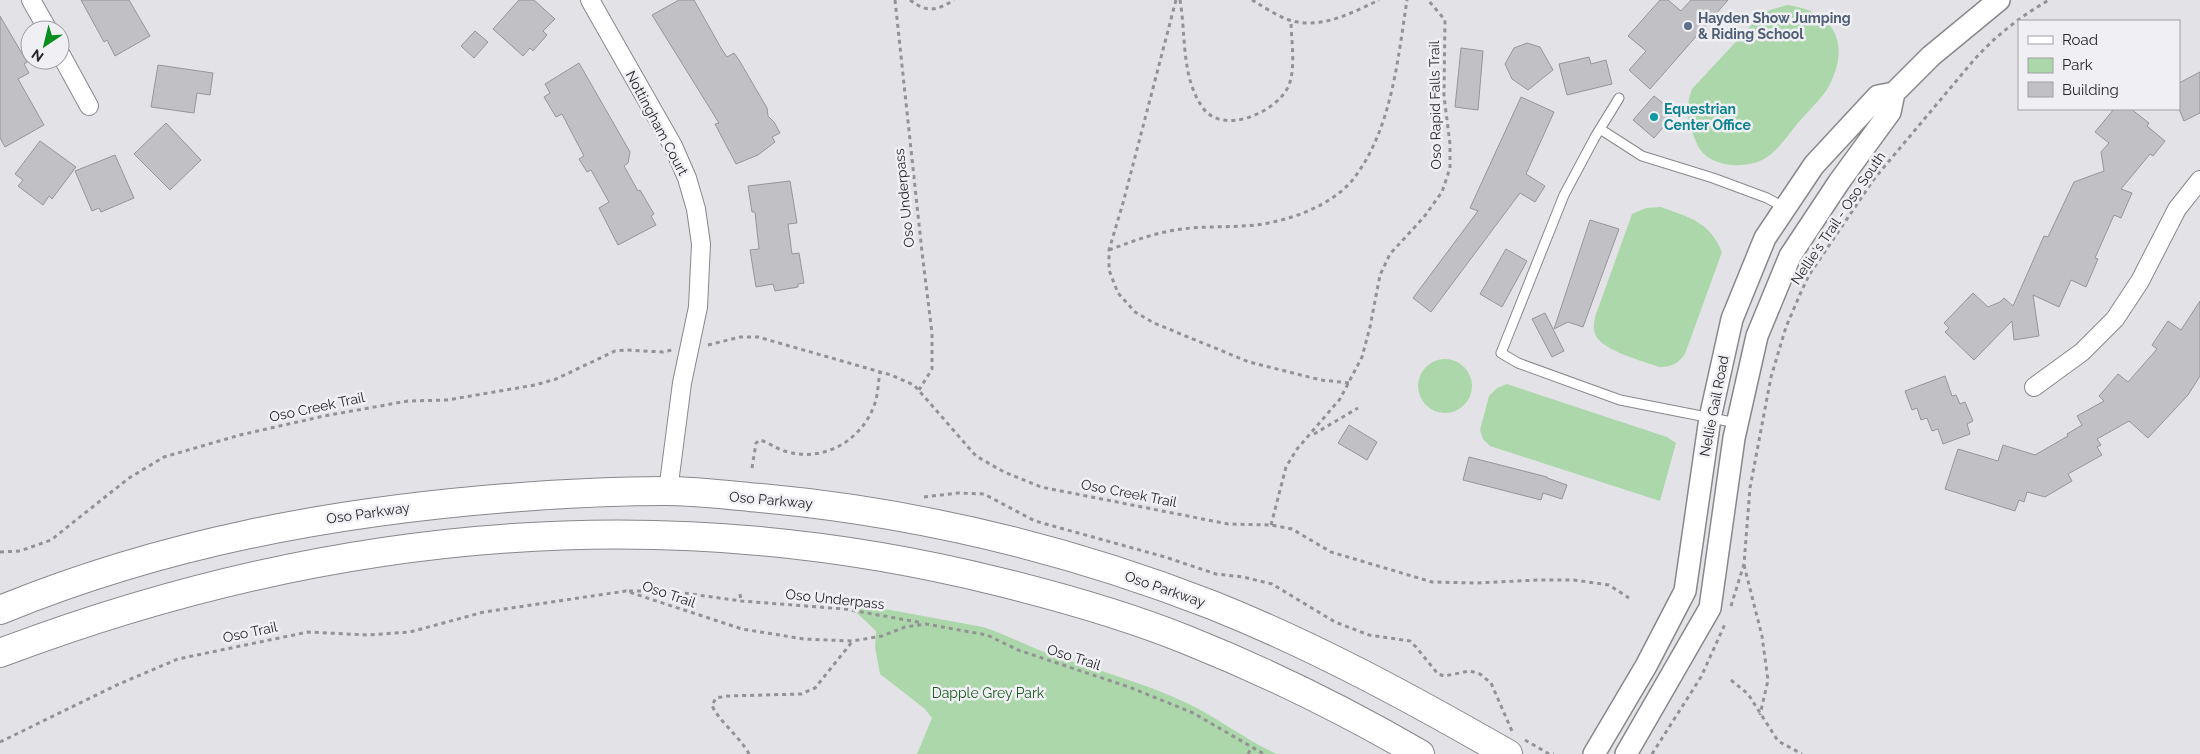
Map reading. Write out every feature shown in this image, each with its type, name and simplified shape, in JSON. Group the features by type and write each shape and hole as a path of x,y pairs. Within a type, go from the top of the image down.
{"main road":[{"name":"Oso Parkway","path":"0,610 116,567 200,544 282,526 362,513 446,503 536,496 668,491 806,502 888,514 983,535 1071,558 1143,581 1212,606 1291,640 1519,748"},
{"path":"0,653 104,616 184,592 323,561 449,542 523,536 603,533 686,534 832,548 928,564 1100,609 1186,639 1278,679 1420,754"}],"street":[{"path":"31,0 42,20"},
{"name":"Nottingham Court","path":"590,0 672,146 687,178 696,209 702,244 698,307 682,383 668,491"},
{"name":"Nellie Gail Road","path":"1626,754 1710,608 1738,423 1756,336 1790,256 1839,182 1890,112 1894,93 1931,56 1999,0"},
{"path":"69,70 89,106"},
{"name":"Nellie Gail Road","path":"1594,754 1646,666 1685,590 1710,418 1732,319 1765,238 1814,165 1878,96 1894,93"},
{"path":"2034,387 2082,352 2115,319 2140,280 2177,209 2200,180"}],"lane":[{"path":"1619,98 1564,194 1501,353 1518,363 1620,400 1738,423"},
{"path":"1600,129 1642,156 1713,178 1766,198 1785,208"}],"path":[{"name":"Oso Underpass","path":"894,0 932,333 932,369 919,390"},
{"path":"910,0 919,7 931,10 954,0"},
{"path":"1176,0 1109,250 1109,270 1118,293 1135,312 1154,323 1249,362 1321,380 1350,382"},
{"path":"1180,0 1187,62 1192,85 1203,108 1215,119 1227,121 1249,118 1269,108 1282,96 1289,85 1292,73 1291,20"},
{"path":"1252,0 1296,22 1319,23 1352,13 1379,0"},
{"path":"1109,250 1155,234 1182,229 1272,222 1302,213 1334,197 1357,175 1378,135 1392,93 1407,0"},
{"name":"Oso Rapid Falls Trail","path":"1271,525 1286,467 1298,448 1311,435 1350,382 1362,357 1380,275 1390,254 1424,216 1442,192 1450,168 1450,144 1444,96 1445,20 1428,0"},
{"name":"Nellie's Trail - Oso South","path":"2019,20 2049,0"},
{"name":"Nellie's Trail - Oso South","path":"1729,614 1744,564 1750,488 1771,377 1786,328 1809,275 1874,179 1983,49 2018,21"},
{"name":"Oso Creek Trail","path":"716,343 740,337 758,336 880,372 914,385 976,456 1004,472 1041,487 1228,524 1271,525 1292,529 1331,552 1432,582 1476,583 1574,580 1609,585 1629,598"},
{"name":"Oso Creek Trail","path":"0,552 20,551 51,540 129,478 164,457 240,435 324,416 408,401 447,400 535,385 556,379 615,351 663,352"},
{"path":"752,468 756,442 760,440 786,452 801,455 838,448 852,439 867,422 875,404 880,372"},
{"path":"1311,435 1358,408"},
{"path":"1744,564 1762,636 1768,680 1760,715"},
{"name":"Oso Underpass","path":"626,591 669,591 741,601 845,609 926,624"},
{"name":"Oso Trail","path":"0,742 13,738 119,684 178,659 308,632 367,635 410,632 459,617 484,612 626,591 742,629 804,639 852,641 882,636 905,627 926,624 987,635 1018,650 1129,687 1193,713 1264,754"},
{"path":"740,594 741,601"},
{"path":"1652,754 1701,677 1726,622"},
{"path":"749,754 730,728 714,712 712,705 716,698 801,694 815,688 852,641"},
{"path":"1731,680 1748,694 1778,741 1802,754"},
{"path":"1248,754 1252,747"},
{"path":"1519,748 1554,754"}],"green space":[{"path":"1787,5 1803,8 1817,14 1827,22 1834,32 1838,43 1838,56 1829,86 1777,148 1762,160 1752,164 1730,165 1710,159 1697,144 1689,123 1688,104 1692,89 1758,18 1770,10"},
{"path":"1661,207 1690,218 1705,227 1711,233 1722,252 1685,354 1674,364 1659,367 1615,351 1600,341 1596,336 1594,327 1595,317 1632,214 1646,208"},
{"path":"1445,359 1455,361 1464,367 1470,376 1472,386 1470,396 1464,405 1455,411 1445,413 1435,411 1426,405 1420,396 1418,386 1420,376 1426,367 1435,361"},
{"path":"1507,384 1667,437 1676,443 1660,501 1490,446 1483,439 1480,430 1489,396 1497,388"},
{"name":"Dapple Grey Park","path":"863,605 983,627 1047,653 1170,695 1277,754 917,754 932,718 925,709 880,674 875,647 876,631 857,613"}],"building":[{"path":"81,0 129,0 150,36 115,56 107,40 104,42"},
{"path":"519,0 534,0 555,19 543,31 547,35 533,51 530,48 523,56 493,29"},
{"path":"679,0 694,0 727,57 734,53 739,60 767,108 768,116 780,133 772,137 775,142 758,155 736,164 715,124 719,123 652,15"},
{"path":"1660,0 1668,0 1681,11 1691,0 1728,0 1650,89 1629,70 1646,51 1628,36"},
{"path":"0,16 20,50 20,70 27,70 29,73 18,79 44,125 5,147 0,138"},
{"path":"475,31 488,42 474,58 461,46"},
{"path":"1527,43 1540,47 1553,70 1528,90 1512,79 1505,64 1514,48"},
{"path":"1461,48 1483,51 1478,110 1455,107"},
{"path":"1589,57 1591,64 1606,60 1612,84 1567,95 1559,64"},
{"path":"579,63 630,152 628,163 624,166 654,214 651,216 656,225 618,245 599,208 609,202 591,170 587,172 579,159 584,156 562,114 556,117 544,97 550,93 545,84"},
{"path":"158,65 213,73 210,95 197,93 194,113 151,107"},
{"path":"2200,72 2200,113 2184,121 2179,110 2180,82"},
{"name":"Equestrian Center Office","path":"1654,96 1675,113 1654,138 1633,120"},
{"path":"1521,97 1554,112 1526,174 1545,186 1535,202 1520,193 1431,312 1413,298 1478,211 1470,208"},
{"path":"2113,110 2132,110 2149,123 2147,126 2165,141 2153,156 2150,154 2121,189 2132,193 2121,218 2114,215 2095,258 2098,259 2086,287 2071,280 2059,307 2033,295 2039,336 2014,340 2012,321 1974,360 1945,332 1949,328 1944,323 1973,293 1988,307 2000,302 2004,298 2013,306 2044,236 2048,237 2074,182 2104,171 2101,152 2109,143 2095,132"},
{"path":"166,123 201,160 170,190 134,154"},
{"path":"40,141 76,167 52,199 49,196 43,205 18,186 23,180 15,174"},
{"path":"115,155 134,198 101,212 99,208 92,211 75,171"},
{"path":"790,181 797,223 788,224 792,254 799,253 804,283 798,284 798,287 775,291 773,284 756,287 750,250 759,249 755,212 752,212 748,186"},
{"path":"1590,220 1619,229 1583,327 1568,322 1554,329"},
{"path":"1506,249 1527,261 1502,307 1480,294"},
{"path":"2200,301 2200,376 2188,395 2148,438 2129,421 2097,439 2101,445 2097,447 2102,455 2068,474 2072,481 2045,497 2027,492 2024,502 2019,500 2015,511 1945,489 1958,449 1998,461 2003,445 2035,455 2068,436 2067,434 2082,425 2077,416 2104,401 2099,396 2118,374 2128,382 2157,349 2152,345 2168,321 2181,330"},
{"path":"1545,313 1564,351 1552,357 1532,319"},
{"path":"1945,376 1952,396 1956,395 1960,404 1965,402 1973,421 1967,424 1970,434 1943,444 1938,429 1932,431 1927,418 1921,420 1917,408 1912,410 1905,391"},
{"path":"1349,425 1377,442 1367,460 1338,443"},
{"path":"1469,457 1547,477 1567,485 1562,499 1543,493 1541,500 1463,480"}],"place":[{"name":"Hayden Show Jumping & Riding School","path":"1688,26"},
{"name":"Equestrian Center Office","path":"1654,117"}]}
